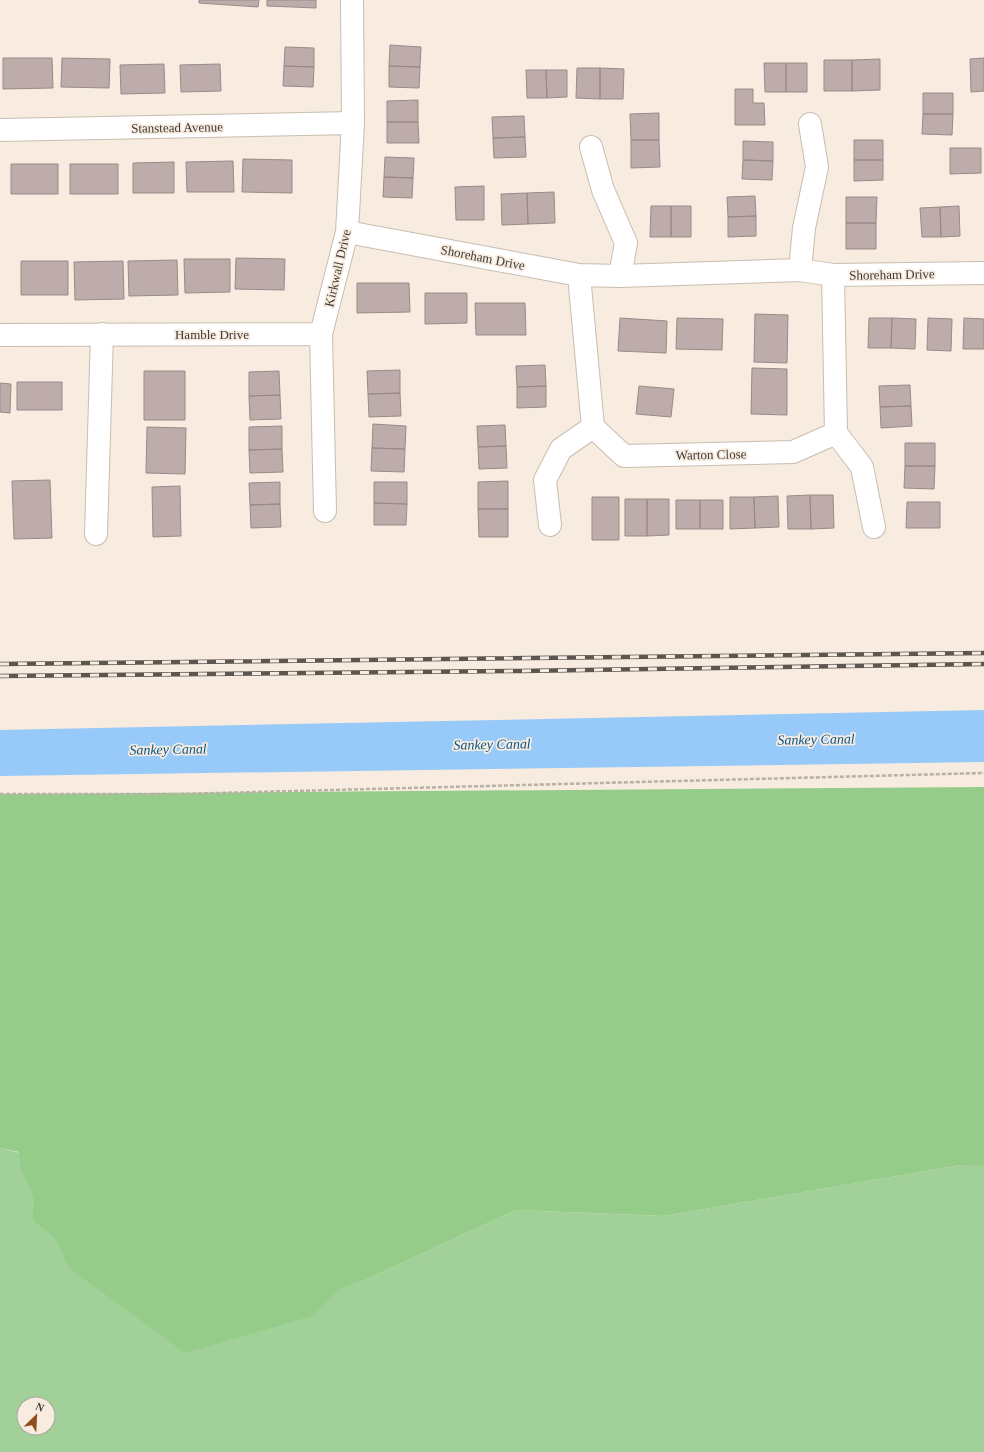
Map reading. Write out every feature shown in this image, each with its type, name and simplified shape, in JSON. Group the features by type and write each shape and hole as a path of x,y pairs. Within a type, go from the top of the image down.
{"street":[{"name":"Kirkwall Drive","path":"325,511 321,334 347,232 353,123 352,0"},
{"name":"Stanstead Avenue","path":"0,130 353,123"},
{"path":"800,270 804,228 817,167 810,124"},
{"path":"591,147 603,190 626,243 620,276"},
{"name":"Shoreham Drive","path":"347,232 579,275 620,276 800,270 833,275 984,273"},
{"path":"550,525 545,480 561,449 593,427 579,275"},
{"path":"833,275 836,433 862,467 874,527"},
{"path":"96,534 102,334"},
{"name":"Hamble Drive","path":"0,335 321,334"},
{"name":"Warton Close","path":"593,427 624,456 794,452 836,433"}],"path":[{"path":"0,794 179,794 984,773"}],"green space":[{"path":"984,787 984,1165 961,1165 664,1216 516,1210 365,1280 342,1287 312,1316 185,1353 69,1268 55,1238 33,1220 34,1197 21,1170 19,1152 0,1148 0,794"},
{"path":"0,1148 37,1157 365,1280 516,1210 664,1216 961,1165 984,1165 984,1452 0,1452"}],"water":[{"name":"Sankey Canal","path":"984,710 984,762 0,776 0,730"}],"building":[{"path":"199,0 259,0 258,7 199,3"},
{"path":"267,0 316,0 316,8 267,6"},
{"path":"390,45 421,47 420,67 389,66"},
{"path":"285,47 314,48 314,67 284,66"},
{"path":"3,58 52,58 53,88 3,89"},
{"path":"62,58 110,59 109,88 61,87"},
{"path":"984,58 984,91 971,92 970,59"},
{"path":"880,59 880,90 852,91 852,60"},
{"path":"824,60 852,60 852,91 824,91"},
{"path":"764,63 786,63 786,92 765,92"},
{"path":"786,63 807,63 807,92 786,92"},
{"path":"164,64 165,93 121,94 120,65"},
{"path":"220,64 221,91 181,92 180,65"},
{"path":"284,66 314,67 313,87 283,86"},
{"path":"389,66 420,67 419,88 389,87"},
{"path":"577,68 600,68 600,99 576,98"},
{"path":"600,68 624,69 623,99 600,99"},
{"path":"526,70 546,70 547,98 527,98"},
{"path":"546,70 567,70 567,97 547,98"},
{"path":"735,89 753,89 753,103 764,103 765,125 735,125"},
{"path":"923,93 953,93 953,114 923,114"},
{"path":"418,100 418,122 387,122 387,101"},
{"path":"659,113 659,140 631,140 630,114"},
{"path":"923,114 953,114 952,135 922,134"},
{"path":"524,116 525,137 493,138 492,117"},
{"path":"387,122 418,122 419,143 387,143"},
{"path":"525,137 526,157 494,158 493,138"},
{"path":"631,140 659,140 660,167 631,168"},
{"path":"854,140 883,140 883,160 854,160"},
{"path":"743,141 773,142 773,161 743,160"},
{"path":"950,148 981,148 981,173 950,174"},
{"path":"385,157 414,158 413,178 384,177"},
{"path":"243,159 292,160 292,193 242,192"},
{"path":"743,160 773,161 772,180 742,179"},
{"path":"854,160 883,160 883,180 854,181"},
{"path":"233,161 234,192 187,192 186,162"},
{"path":"174,162 174,193 133,193 133,163"},
{"path":"11,164 58,164 58,194 11,194"},
{"path":"70,164 118,164 118,194 70,194"},
{"path":"384,177 413,178 412,198 383,197"},
{"path":"484,186 484,220 456,220 455,187"},
{"path":"554,192 555,223 528,224 527,193"},
{"path":"527,193 528,224 502,225 501,194"},
{"path":"755,196 756,216 728,217 727,197"},
{"path":"846,197 877,197 876,223 846,223"},
{"path":"651,206 671,206 671,237 650,237"},
{"path":"671,206 691,206 691,237 671,237"},
{"path":"959,206 960,236 941,237 940,207"},
{"path":"940,207 941,237 922,237 920,208"},
{"path":"756,216 756,236 728,237 728,217"},
{"path":"846,223 876,223 876,249 846,249"},
{"path":"236,258 285,259 284,290 235,289"},
{"path":"184,259 230,259 230,292 185,293"},
{"path":"177,260 178,295 129,296 128,261"},
{"path":"21,261 68,261 68,295 21,295"},
{"path":"123,261 124,299 75,300 74,262"},
{"path":"357,283 409,283 410,312 357,313"},
{"path":"425,293 467,293 467,323 425,324"},
{"path":"475,303 525,303 526,335 476,335"},
{"path":"755,314 788,315 787,363 754,362"},
{"path":"620,318 667,321 666,353 618,351"},
{"path":"677,318 723,319 722,350 676,349"},
{"path":"869,318 892,318 891,348 868,348"},
{"path":"892,318 916,319 915,349 891,348"},
{"path":"928,318 952,319 951,351 927,350"},
{"path":"964,318 984,319 984,349 963,349"},
{"path":"545,365 546,386 517,387 516,366"},
{"path":"752,368 787,369 787,415 751,414"},
{"path":"400,370 400,393 368,394 367,371"},
{"path":"144,371 185,371 185,420 144,420"},
{"path":"279,371 280,395 249,396 249,372"},
{"path":"17,382 62,382 62,410 17,410"},
{"path":"0,383 11,384 10,413 0,412"},
{"path":"910,385 911,406 880,407 879,386"},
{"path":"546,386 546,407 517,408 517,387"},
{"path":"639,386 674,389 671,417 636,414"},
{"path":"400,393 401,416 369,417 368,394"},
{"path":"280,395 281,419 250,420 249,396"},
{"path":"911,406 912,426 881,428 880,407"},
{"path":"373,424 406,426 405,449 372,448"},
{"path":"505,425 506,446 478,447 477,426"},
{"path":"282,426 282,449 249,450 249,427"},
{"path":"147,427 186,428 185,474 146,473"},
{"path":"905,443 935,443 935,466 905,466"},
{"path":"506,446 507,468 479,469 478,447"},
{"path":"372,448 405,449 404,472 371,471"},
{"path":"282,449 283,472 250,473 249,450"},
{"path":"905,466 935,466 934,489 904,488"},
{"path":"50,480 52,538 14,539 12,481"},
{"path":"508,481 508,509 478,509 478,482"},
{"path":"280,482 280,504 250,505 249,483"},
{"path":"374,482 407,482 407,504 374,503"},
{"path":"180,486 181,536 153,537 152,487"},
{"path":"810,495 811,529 788,529 787,496"},
{"path":"810,495 833,495 834,528 811,529"},
{"path":"778,496 779,527 755,528 754,497"},
{"path":"592,497 619,497 619,540 592,540"},
{"path":"730,497 754,497 755,528 730,529"},
{"path":"625,499 647,499 647,536 625,536"},
{"path":"647,499 669,499 669,535 647,536"},
{"path":"676,500 700,500 700,529 676,529"},
{"path":"700,500 723,500 723,529 700,529"},
{"path":"907,502 940,502 940,528 906,528"},
{"path":"374,503 407,504 406,525 374,525"},
{"path":"280,504 281,527 251,528 250,505"},
{"path":"478,509 508,509 508,537 479,537"}],"railway":[{"path":"0,664 984,653"},
{"path":"0,676 520,671 984,664"}]}
